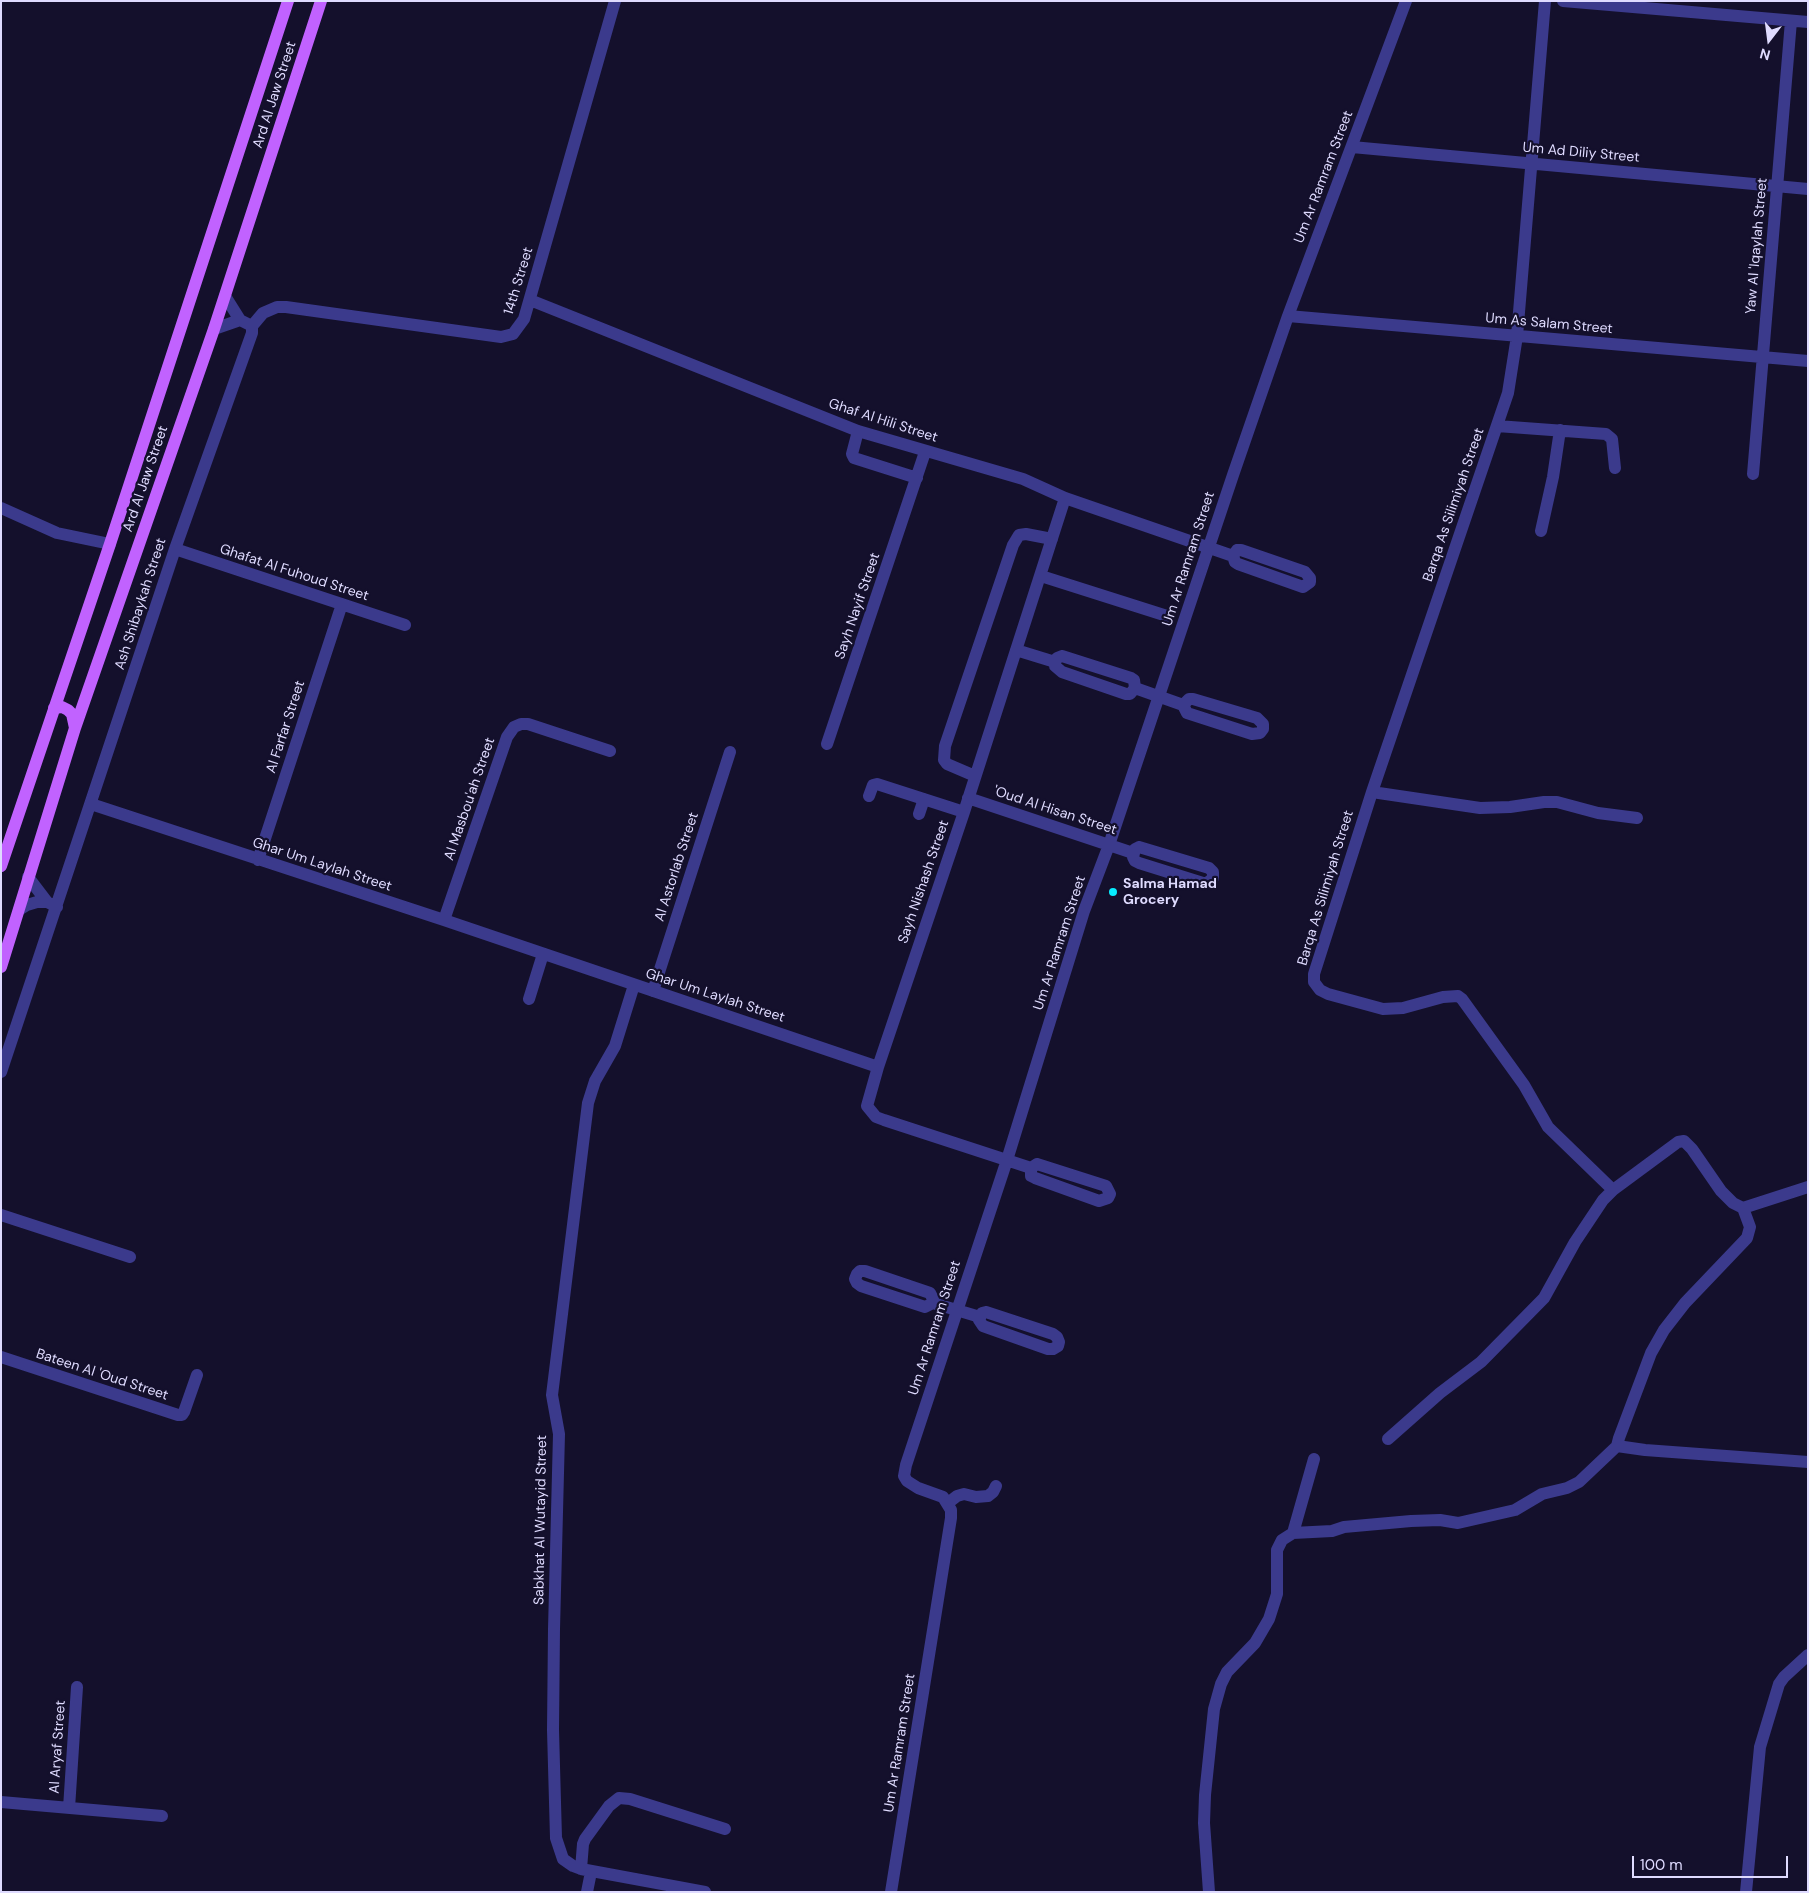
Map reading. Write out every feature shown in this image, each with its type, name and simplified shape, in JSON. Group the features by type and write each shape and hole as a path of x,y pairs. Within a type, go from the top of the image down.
{"main road":[{"name":"Ard Al Jaw Street","path":"1,866 110,544 288,1"},
{"name":"Ard Al Jaw Street","path":"1,967 75,728 214,329 321,1"},
{"path":"54,708 62,707 68,710 72,714 75,728"}],"street":[{"name":"14th Street","path":"252,326 263,313 277,307 286,307 501,337 513,334 519,328 530,300 614,1"},
{"name":"Um Ar Ramram Street","path":"891,1892 950,1526 948,1502 943,1497 912,1485 907,1481 904,1476 906,1465 1007,1160 1084,911 1109,845 1288,316 1406,1"},
{"name":"Barqa As Silimiyah Street","path":"1545,1 1517,336 1508,393 1372,792 1316,965 1314,982 1320,990 1328,994 1383,1009 1403,1008 1443,997 1458,996 1524,1085 1548,1127 1613,1190"},
{"path":"1563,1 1808,22"},
{"name":"Yaw Al 'Iqaylah Street","path":"1753,474 1791,21"},
{"name":"Um Ad Diliy Street","path":"1352,147 1808,189"},
{"path":"225,296 240,320 252,326"},
{"name":"Ghaf Al Hili Street","path":"530,300 858,431 1023,479 1065,498 1233,556"},
{"name":"Um As Salam Street","path":"1288,316 1808,361"},
{"path":"214,329 240,320"},
{"name":"Ash Shibaykah Street","path":"1,1072 52,904 91,804 175,549 252,333 252,326"},
{"name":"Barqa As Silimiyah Street","path":"1497,426 1610,435 1613,444 1615,468"},
{"path":"1541,531 1553,477 1560,430"},
{"path":"858,431 852,454 854,458 917,478"},
{"name":"Sayh Nayif Street","path":"827,744 926,452"},
{"name":"Sayh Nishash Street","path":"1031,1168 876,1117 867,1106 878,1066 964,812 1065,498"},
{"path":"1,508 57,533 110,544"},
{"path":"975,776 947,764 944,760 945,746 1013,545 1019,535 1026,534 1052,539"},
{"name":"Ghafat Al Fuhoud Street","path":"175,549 404,625"},
{"name":"Ghaf Al Hili Street","path":"1240,550 1306,572 1309,574 1310,582 1307,586 1299,586 1238,564 1233,556 1234,552 1240,550"},
{"path":"1041,576 1167,616"},
{"name":"Al Farfar Street","path":"258,860 342,604"},
{"path":"1016,650 1055,662 1055,666 1062,672 1126,694 1130,694 1135,688 1183,705"},
{"path":"1189,699 1193,699 1257,718 1263,724 1263,729 1260,733 1252,734 1186,713 1183,705 1189,699"},
{"name":"Al Masbou'ah Street","path":"444,920 507,738 514,727 520,724 528,724 610,751"},
{"name":"Al Astorlab Street","path":"653,991 730,752"},
{"path":"869,796 873,785 876,784 964,812"},
{"path":"1372,792 1480,808 1557,802 1598,813 1637,818"},
{"name":"'Oud Al Hisan Street","path":"968,798 1133,853"},
{"path":"919,814 924,799"},
{"name":"Ghar Um Laylah Street","path":"91,804 878,1066"},
{"name":"'Oud Al Hisan Street","path":"1144,848 1209,868 1213,872 1213,878 1211,882 1203,883 1135,861 1133,853 1135,849 1144,848"},
{"path":"28,877 52,904"},
{"path":"19,910 37,902 52,904"},
{"path":"529,999 543,954"},
{"name":"Sabkhat Al Wutayid Street","path":"634,985 615,1046 595,1081 588,1103 552,1395 559,1434 553,1702 556,1838 563,1859 573,1866 586,1871 705,1892"},
{"path":"1209,1892 1204,1823 1214,1709 1221,1684 1227,1672 1255,1643 1270,1619 1277,1594 1277,1550 1282,1540 1294,1533 1332,1531 1344,1527 1411,1521 1440,1520 1458,1522 1515,1510 1542,1494 1567,1488 1579,1482 1617,1446 1652,1354 1664,1330 1685,1302 1746,1238 1750,1226 1743,1208 1734,1203 1721,1191 1692,1149 1684,1141 1678,1142 1613,1190 1603,1200 1575,1242 1544,1298 1481,1362 1440,1393 1388,1439"},
{"name":"Sayh Nishash Street","path":"1033,1165 1041,1165 1102,1184 1106,1186 1110,1194 1108,1198 1099,1201 1034,1178 1031,1168 1033,1165"},
{"path":"1743,1208 1808,1187"},
{"path":"1,1215 130,1257"},
{"path":"933,1303 930,1294 865,1271 860,1271 855,1279 861,1286 925,1307 933,1303 980,1316 986,1312 990,1313 1053,1334 1057,1337 1058,1346 1054,1349 1048,1349 983,1326 980,1324 980,1316"},
{"name":"Bateen Al 'Oud Street","path":"1,1357 178,1415 182,1415 184,1412 197,1375"},
{"path":"1617,1446 1645,1450 1808,1462"},
{"path":"1294,1533 1314,1459"},
{"path":"948,1502 964,1494 976,1497 988,1496 996,1486"},
{"path":"1746,1892 1760,1747 1779,1684 1808,1655"},
{"name":"Al Aryaf Street","path":"69,1808 77,1687"},
{"path":"587,1892 583,1844 609,1806 619,1798 630,1799 725,1829"},
{"name":"Al Aryaf Street","path":"1,1802 162,1816"}],"place":[{"name":"Salma Hamad Grocery","path":"1113,892"}]}
